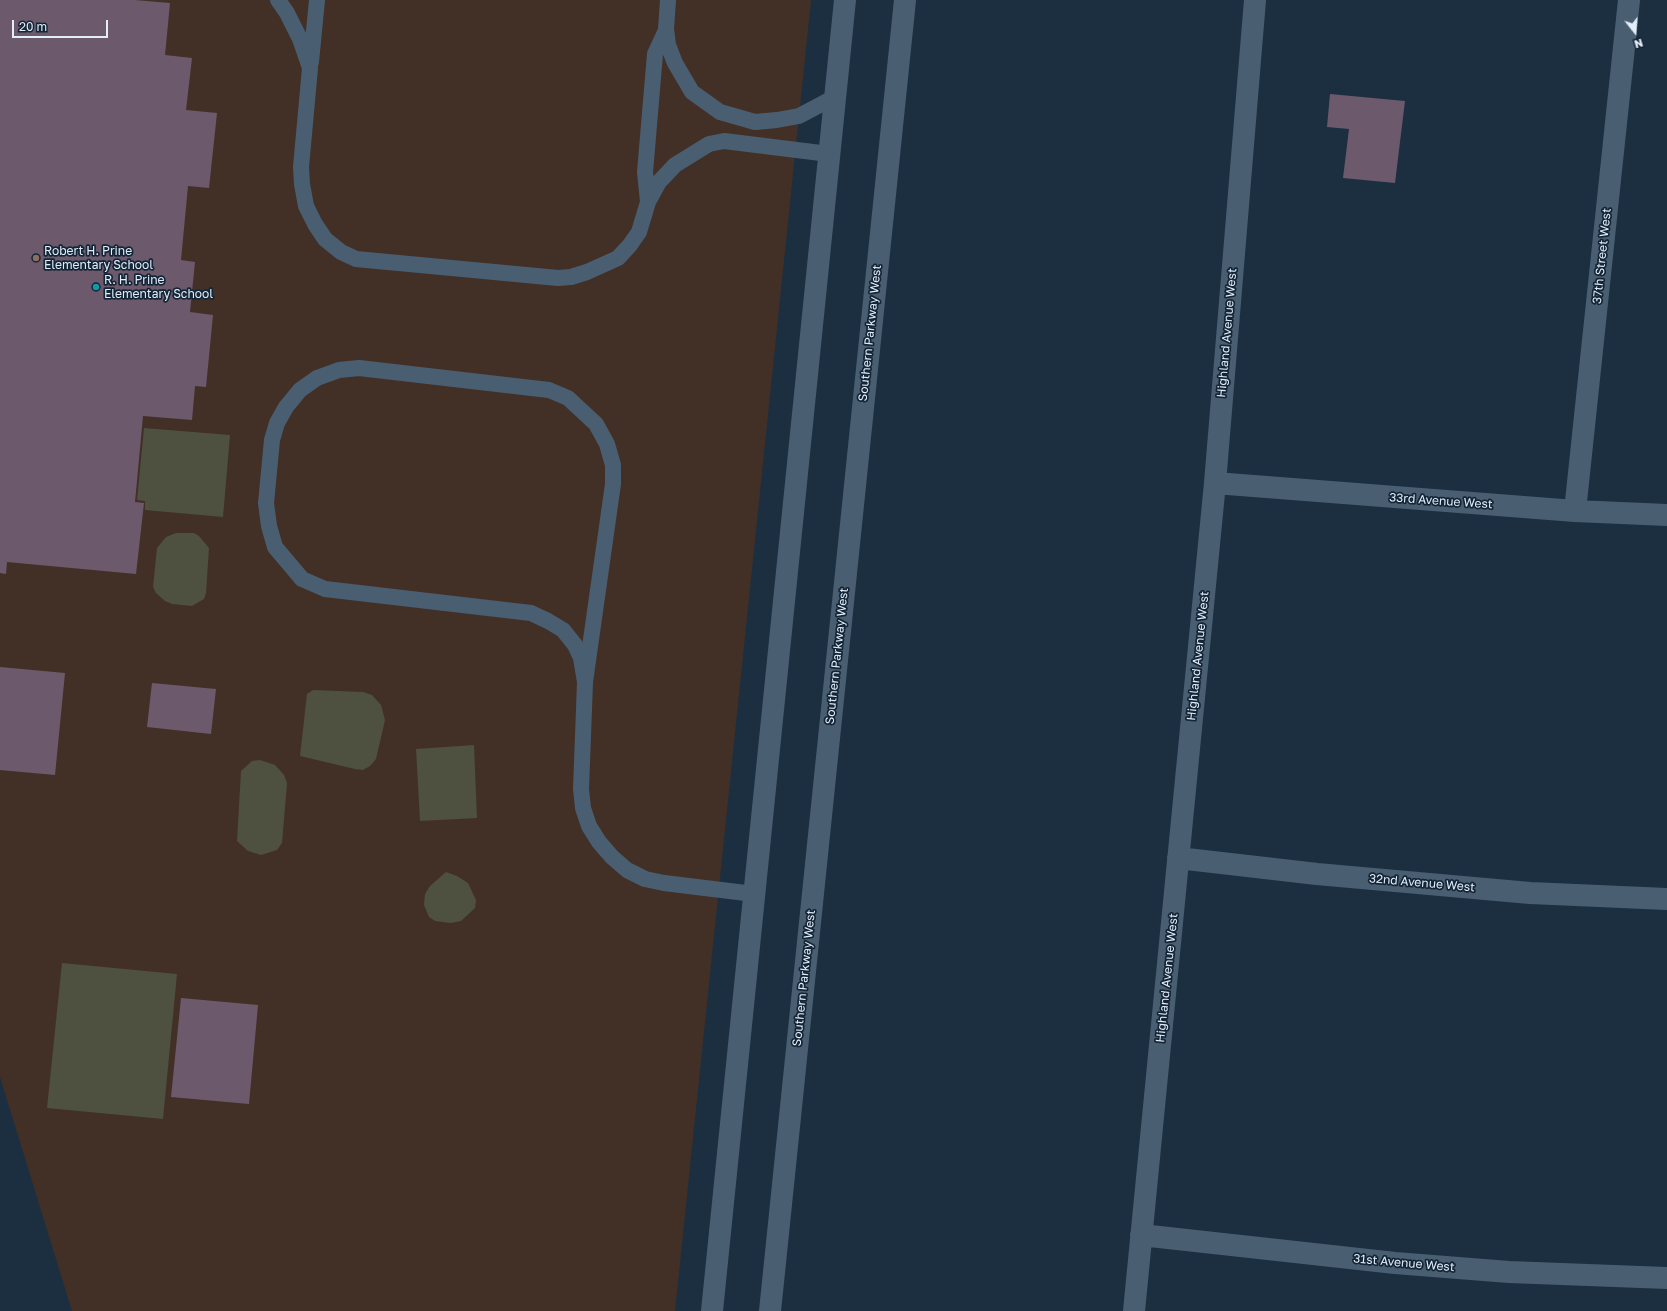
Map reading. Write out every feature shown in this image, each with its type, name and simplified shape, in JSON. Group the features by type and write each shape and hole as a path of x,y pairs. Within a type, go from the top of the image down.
{"street":[{"path":"712,1311 844,0"},
{"name":"Southern Parkway West","path":"770,1311 905,0"},
{"name":"Highland Avenue West","path":"1134,1311 1215,483 1255,0"},
{"name":"37th Street West","path":"1575,511 1629,0"},
{"name":"33rd Avenue West","path":"1215,483 1575,511 1667,515"},
{"name":"32nd Avenue West","path":"1178,858 1317,874 1530,893 1667,899"},
{"name":"31st Avenue West","path":"1141,1235 1395,1263 1509,1272 1667,1278"}],"lane":[{"path":"278,0 287,13 300,39 310,68"},
{"path":"317,0 301,167 302,184 306,206 325,239 341,252 356,259 558,278 571,277 587,272 618,258 639,232 648,202 659,182 675,164 709,144 724,141 829,154"},
{"path":"668,0 666,29 668,45 675,64 692,92 720,112 755,122 777,120 799,116 835,97"},
{"path":"648,202 644,172 655,54 666,29"},
{"path":"584,682 581,658 575,645 563,630 531,613 325,589 302,579 276,547 268,526 266,503 272,440 277,423 286,407 300,390 317,378 338,370 359,368 549,390 568,398 596,424 607,444 613,465 613,484 584,682 580,789 589,826 599,842 612,857 627,870 645,879 664,884 754,894"}],"shaded area":[{"path":"0,0 811,0 675,1311 72,1311 0,1077"}],"green space":[{"path":"144,428 230,435 223,517 145,510 145,501 137,500"},
{"path":"176,533 194,533 199,536 209,548 206,593 204,599 192,606 172,604 165,601 156,593 153,587 157,548 166,537"},
{"path":"313,690 363,692 372,695 381,705 385,720 376,759 370,766 363,770 355,769 300,756 307,694"},
{"path":"474,745 477,818 420,821 416,749"},
{"path":"260,760 275,765 284,775 287,783 282,843 277,850 261,855 248,851 237,841 241,771 252,761"},
{"path":"446,872 457,876 468,883 476,900 475,908 461,921 451,923 435,921 429,917 424,905 425,894 430,886"},
{"path":"62,963 177,974 163,1119 47,1108"}],"building":[{"name":"R. H. Prine Elementary School","path":"0,0 135,0 170,3 165,55 192,58 186,110 217,113 209,188 188,186 181,260 195,262 190,312 213,315 206,387 195,386 192,420 143,416 135,502 144,503 136,574 7,562 6,574 0,573"},
{"path":"1330,94 1405,101 1395,183 1343,178 1349,129 1327,127"},
{"path":"0,667 65,673 55,775 0,770"},
{"path":"152,683 216,689 211,734 147,727"},
{"path":"181,998 258,1005 249,1104 171,1097"}],"place":[{"name":"Robert H. Prine Elementary School","path":"36,258"},
{"name":"R. H. Prine Elementary School","path":"96,287"}]}
